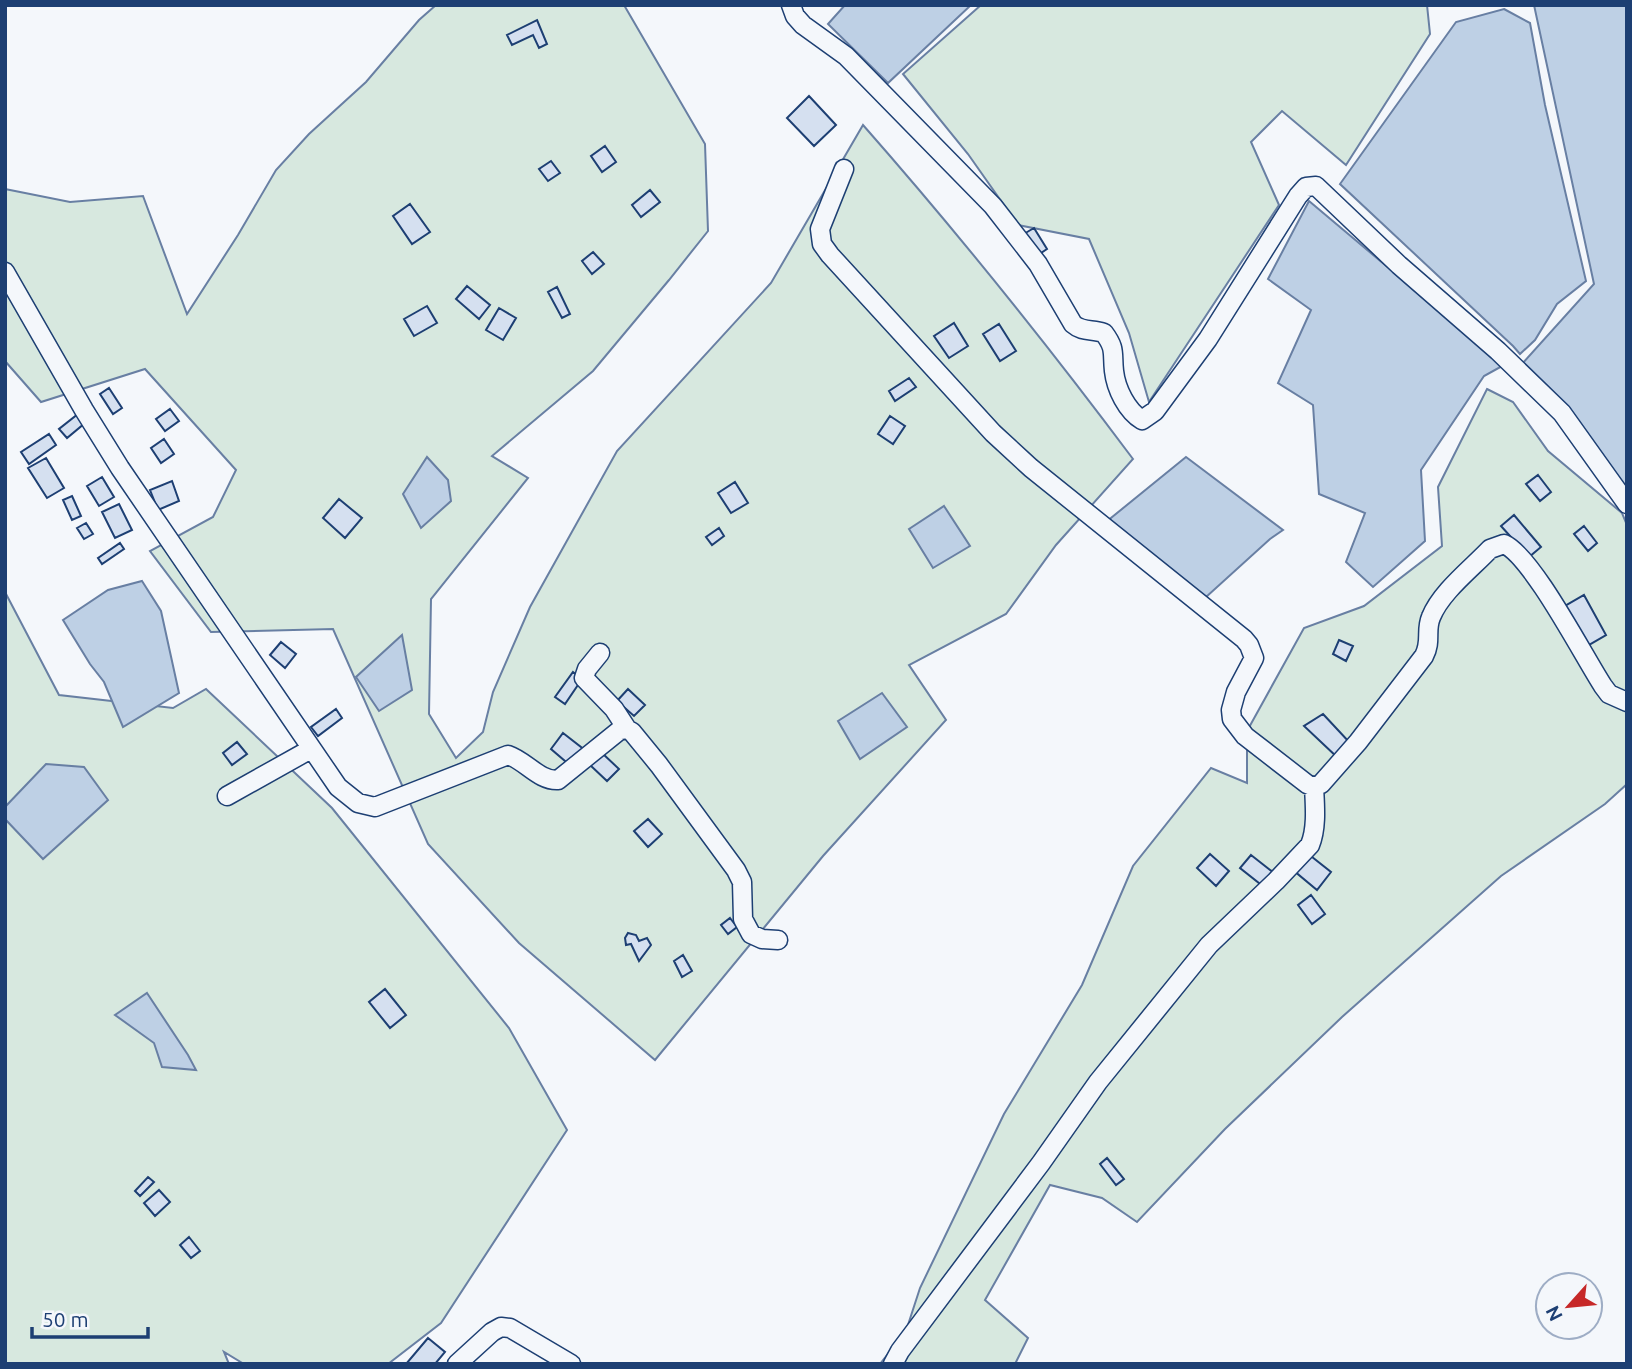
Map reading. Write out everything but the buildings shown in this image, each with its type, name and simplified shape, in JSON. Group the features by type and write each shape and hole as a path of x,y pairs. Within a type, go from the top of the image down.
{"street":[{"path":"792,5 795,16 803,25 846,55 993,206 1038,264 1073,324 1081,330 1104,333 1112,349 1119,390 1127,406 1138,418 1142,420 1154,411 1208,340 1298,196 1306,187 1316,186 1399,265 1498,351 1562,413 1627,504"},
{"path":"844,169 820,229 822,244 830,255 993,433 1031,468 1249,645 1254,658 1236,692 1231,710 1232,719 1245,736 1314,787"},
{"path":"8,281 120,468 311,749 338,787 358,803 375,807 508,755 549,780 558,780 620,730 627,729"},
{"path":"1314,787 1324,781 1358,742 1424,656 1430,643 1429,622 1445,594 1490,549 1499,545 1504,544 1517,552 1547,595 1602,687 1609,694 1627,702"},
{"path":"600,653 587,669 584,678 587,683 614,709 627,729 659,765 736,870 741,882 743,919 751,934 762,939 778,940"},
{"path":"227,796 311,749"},
{"path":"893,1364 1098,1082 1209,945 1310,845 1315,814 1314,787"},
{"path":"457,1364 501,1327 510,1328 571,1364"}],"shaded area":[{"path":"436,5 624,5 705,144 708,231 593,371 492,456 528,478 431,599 429,714 456,758 483,732 493,692 530,607 617,451 771,283 863,125 1001,289 1133,459 1056,545 1006,614 909,665 946,720 823,856 655,1060 519,943 428,844 333,629 211,632 150,551 213,517 236,470 145,369 41,402 5,361 5,189 70,202 143,196 187,314 276,170 309,134 366,82 419,20"},
{"path":"981,5 1427,5 1430,34 1346,165 1282,111 1251,142 1279,205 1149,402 1129,333 1089,239 1018,225 968,154 903,74"},
{"path":"1487,389 1513,402 1548,451 1622,513 1627,525 1627,784 1605,804 1501,876 1342,1017 1225,1129 1137,1222 1102,1198 1050,1185 985,1300 1028,1338 1015,1364 880,1364 906,1331 920,1288 1004,1114 1082,985 1133,866 1211,768 1247,783 1247,731 1304,628 1364,606 1442,546 1438,487"},
{"path":"5,592 59,695 173,708 206,689 332,808 509,1028 567,1130 441,1323 388,1364 244,1364 224,1352 229,1364 5,1364"}],"water":[{"path":"845,5 971,5 888,83 828,24"},
{"path":"1534,5 1627,5 1627,495 1513,374 1594,284"},
{"path":"1504,9 1530,23 1545,105 1586,281 1557,304 1535,340 1520,354 1340,184 1456,22"},
{"path":"1309,201 1504,365 1484,376 1421,470 1425,541 1373,587 1346,562 1365,513 1319,494 1313,405 1278,383 1311,310 1268,279"},
{"path":"427,457 448,480 451,501 421,528 403,494"},
{"path":"1186,457 1283,530 1205,598 1106,522"},
{"path":"944,506 970,546 933,568 909,529"},
{"path":"142,581 161,611 179,693 123,727 104,682 63,620 108,590"},
{"path":"402,635 412,690 379,711 356,677"},
{"path":"882,693 907,727 860,759 838,721"},
{"path":"46,764 84,767 108,800 43,859 5,819 5,807"},
{"path":"147,993 196,1070 162,1067 154,1043 115,1015"}]}
